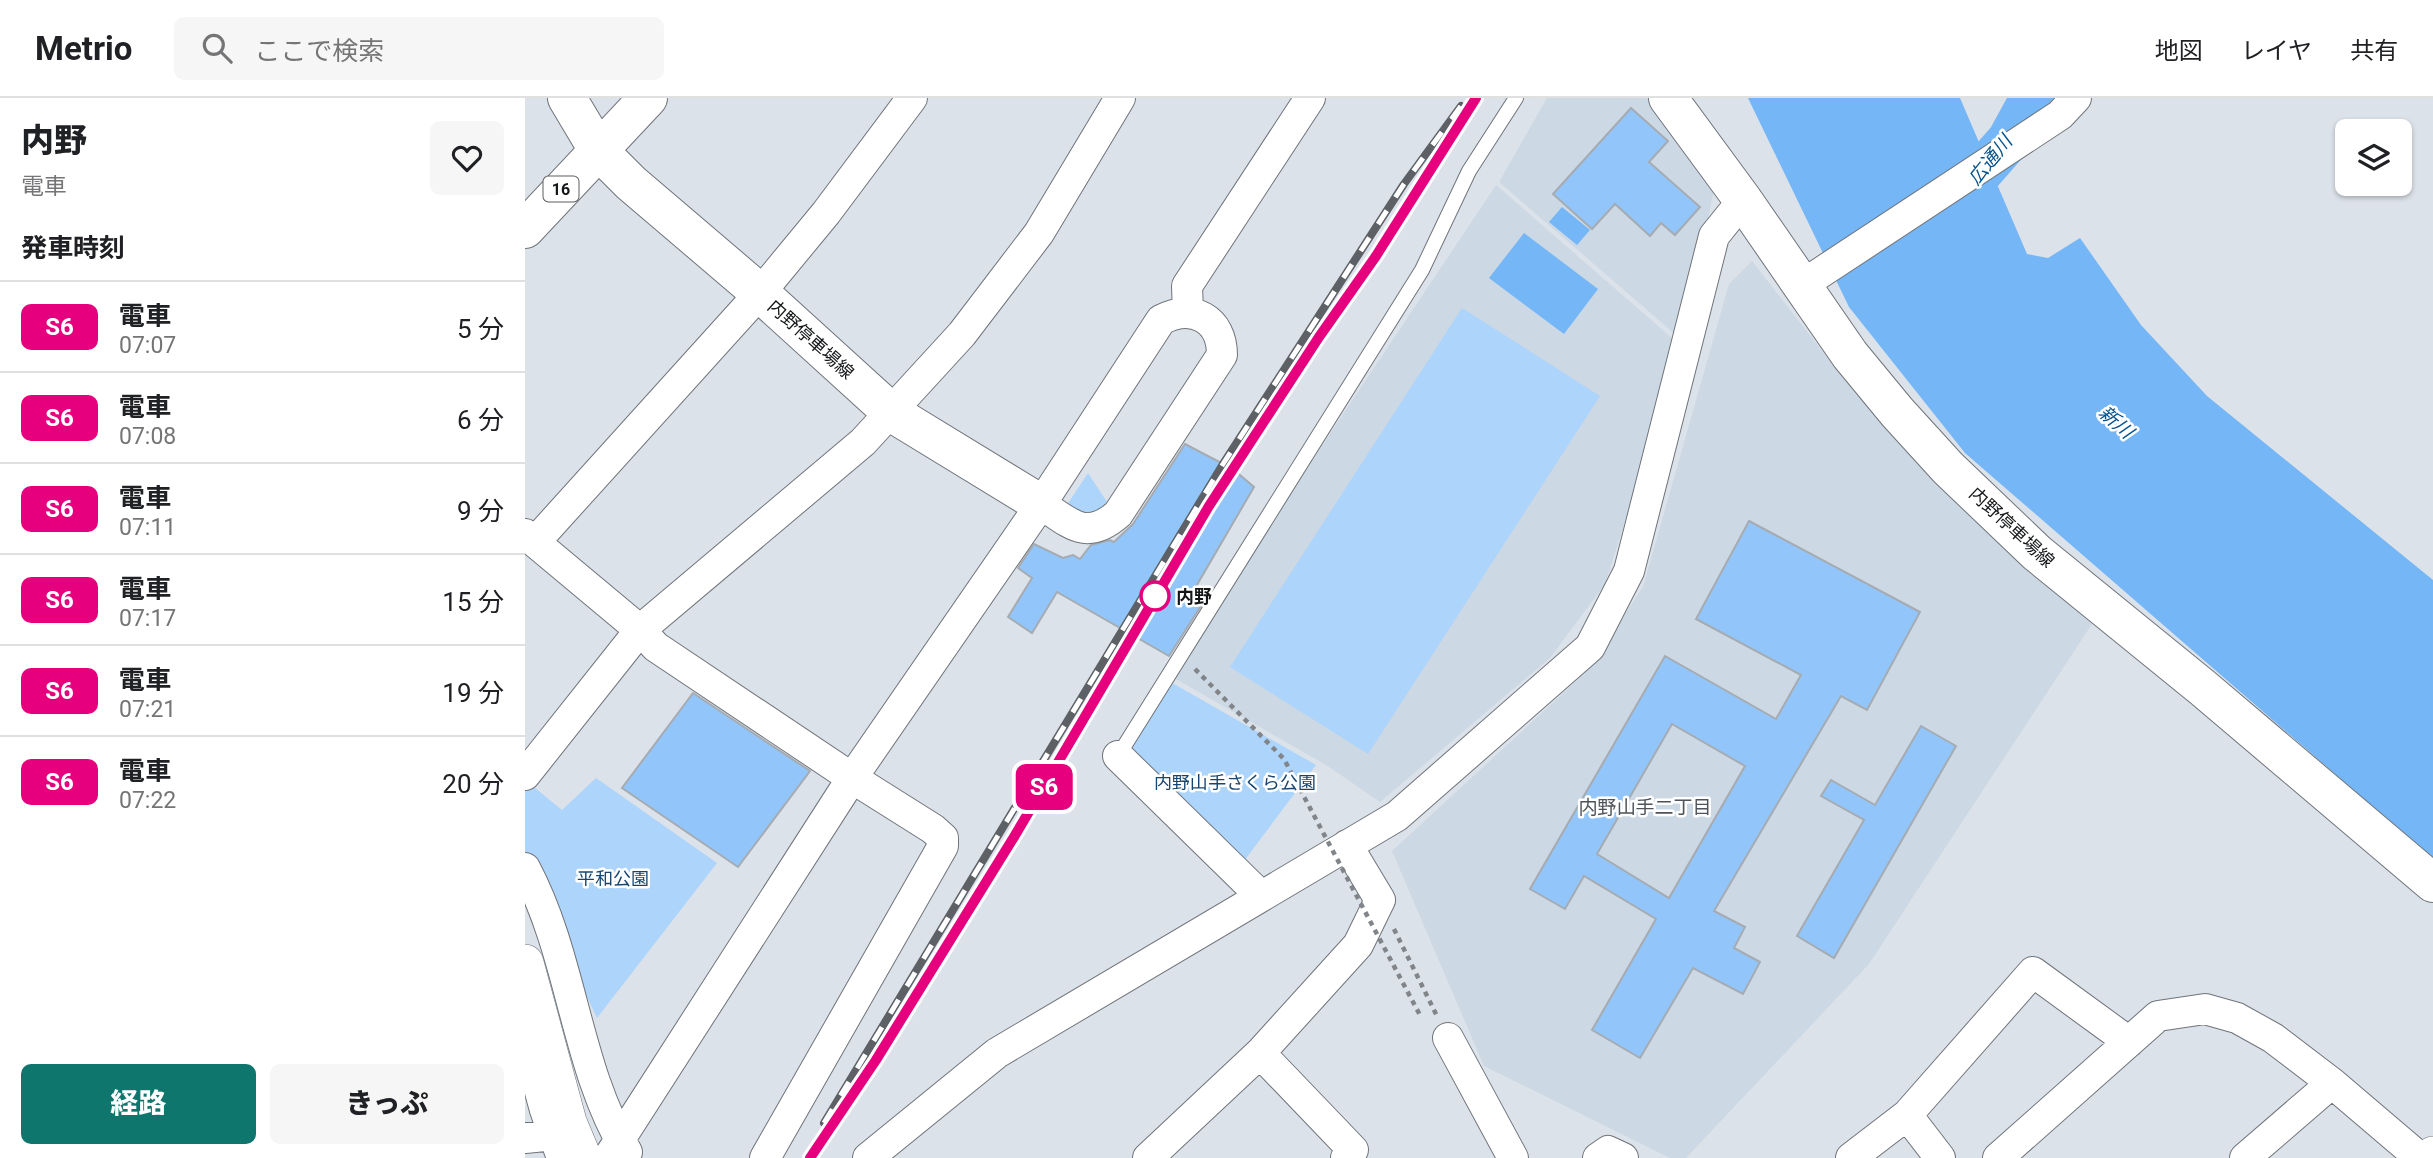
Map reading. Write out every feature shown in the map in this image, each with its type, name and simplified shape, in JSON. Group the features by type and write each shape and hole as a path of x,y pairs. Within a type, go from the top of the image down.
{"main road":[{"name":"内野停車場線","path":"567,98 598,150 631,183 892,413 1041,504"},
{"path":"598,150 648,98"},
{"name":"内野停車場線","path":"1668,98 1743,200 1850,355 1948,468 2027,543 2433,883"},
{"name":"16","path":"525,229 598,150"}],"street":[{"path":"765,1158 943,846 943,838 656,647 640,630 530,538 759,293 826,213 912,98"},
{"path":"525,775 640,630 863,442 962,334 1039,233 1120,98"},
{"path":"1188,312 1187,286 1310,98"},
{"path":"1802,285 2068,106"},
{"path":"868,1158 997,1052 1397,816 1590,647 1629,571 1714,236 1743,200"},
{"path":"619,1152 852,778 1041,504 1161,320 1171,314 1188,312 1206,319 1217,330 1222,341 1222,355 1118,513 1106,524 1088,528 1071,525 1041,504"},
{"path":"1118,756 1261,895"},
{"path":"1148,1158 1261,1053 1358,945 1380,900 1347,845"},
{"path":"525,868 541,898 556,939 619,1152"},
{"path":"525,963 568,1122 583,1158"},
{"path":"1851,1158 1907,1115 2033,972 2129,1042"},
{"path":"1998,1158 2158,1016 2205,1009 2237,1018 2273,1038 2332,1083 2420,1158"},
{"path":"525,1037 547,1144"},
{"path":"1448,1038 1513,1158"},
{"path":"1261,1053 1353,1150 1346,1158"},
{"path":"2245,1158 2332,1083"},
{"path":"1907,1115 1940,1158"},
{"path":"1598,1158 1608,1151 1623,1158"}],"lane":[{"path":"1118,756 1422,270 1469,171 1517,98"}],"path":[{"path":"1195,669 1284,759 1421,1017"},
{"path":"1380,900 1434,1008"}],"shaded area":[{"path":"1547,98 1647,98 1714,189 1683,341 1499,182"},
{"path":"1496,185 1681,346 1605,584 1550,658 1380,802 1326,765 1169,675"},
{"path":"1752,261 1855,393 2092,624 1869,964 1686,1158 1670,1158 1484,1066 1392,851 1584,674 1643,587 1729,284"}],"green space":[{"path":"1462,308 1600,396 1368,754 1230,667"},
{"path":"1088,473 1107,502 1092,512 1061,514"},
{"name":"内野山手さくら公園","path":"1167,680 1316,765 1241,865 1126,754"},
{"name":"平和公園","path":"596,778 717,863 597,1018 525,867 525,788 529,783 562,810"}],"water":[{"name":"新川","path":"1748,98 1960,98 2027,254 2048,258 2080,238 2141,325 2207,396 2433,580 2433,859 1965,453 1849,307"},
{"path":"1562,207 1590,230 1577,245 1549,222"},
{"path":"1524,233 1598,289 1564,334 1489,278"}],"building":[{"path":"1631,108 1668,141 1649,162 1700,207 1675,235 1661,223 1650,236 1615,204 1592,229 1553,194"},
{"path":"1185,444 1233,469 1254,487 1194,590 1206,598 1169,656 1057,592 1032,633 1008,617 1032,578 1018,568 1034,544 1063,558 1073,555 1080,559 1091,545 1110,540 1114,542 1133,524"},
{"path":"1749,521 1920,612 1867,710 1841,696 1714,911 1745,927 1734,948 1760,962 1743,994 1693,968 1640,1058 1592,1030 1656,919 1584,876 1565,909 1530,889 1665,656 1776,719 1801,675 1696,619","holes":["1672,724 1745,766 1669,898 1597,854"]},
{"path":"693,693 810,771 738,867 622,788"},
{"path":"1921,726 1956,746 1834,958 1797,936 1864,820 1821,796 1831,780 1875,805"}],"waterway":[{"name":"広通川","path":"1980,173 2009,140 2032,98"}],"railway":[{"path":"810,1158 846,1108 977,897 1240,457 1476,98"},
{"path":"824,1123 1223,464 1404,184 1461,106"}],"train":[{"name":"S6","path":"810,1158 848,1105 1014,837 1081,719 1209,506 1426,180 1476,98"}],"place":[{"name":"内野","path":"1155,596"}],"district":[{"name":"内野山手二丁目","path":"1645,807"}]}
